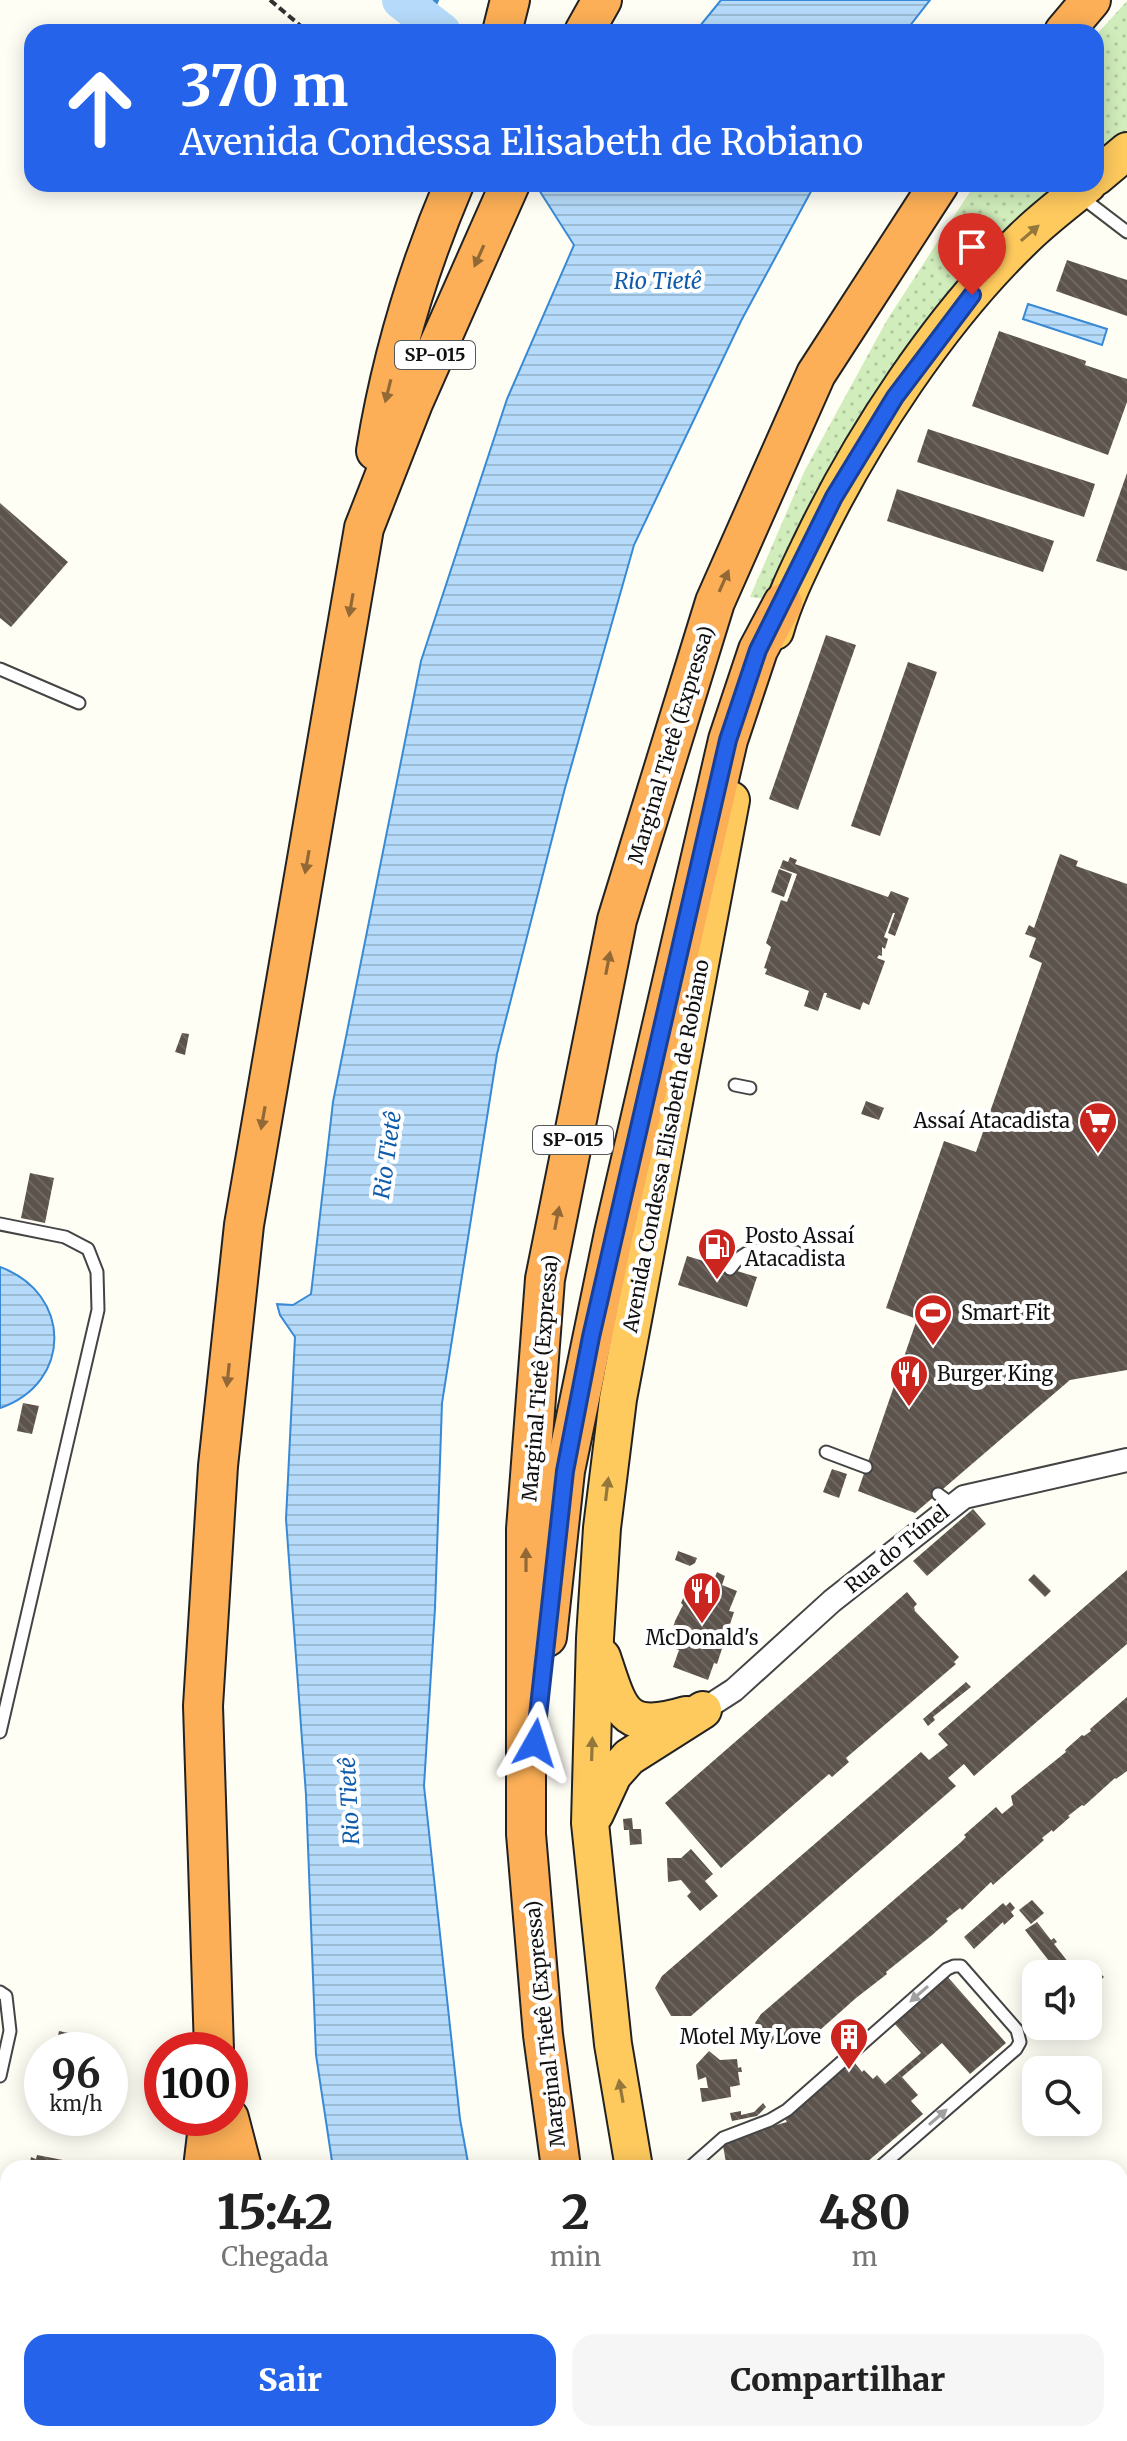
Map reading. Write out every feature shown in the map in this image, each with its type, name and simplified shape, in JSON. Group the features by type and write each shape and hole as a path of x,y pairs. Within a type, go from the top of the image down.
{"highway":[{"path":"504,24 510,0"},
{"path":"588,24 602,0"},
{"path":"1071,24 1091,0"},
{"name":"Avenida Condessa Elisabeth de Robiano","path":"1104,171 1127,151"},
{"path":"364,528 383,410 411,302 451,192"},
{"name":"SP-015","path":"213,2032 203,1706 218,1466 244,1225 364,528 413,403 506,192"},
{"name":"Marginal Tietê (Expressa)","path":"560,2160 543,2035 526,1834 526,1529 545,1279 617,920 721,587 816,374 934,192"},
{"name":"Avenida Condessa Elisabeth de Robiano","path":"633,2160 613,2044 590,1823 595,1638 602,1528 626,1352 737,770 783,603 834,497 903,385 955,314 1023,239 1079,192"},
{"path":"526,1834 565,1471 591,1337 728,740 758,650 783,603"},
{"path":"595,1638 617,1700 633,1718 649,1723 659,1722 703,1710"},
{"path":"590,1823 613,1775 629,1757 703,1710"},
{"path":"204,2160 207,2136"},
{"path":"234,2136 240,2160"}],"street":[{"name":"Rua do Túnel","path":"703,1710 734,1690 945,1499 1127,1460"}],"lane":[{"path":"1093,192 1127,232"},
{"path":"0,669 79,703"},
{"path":"735,1085 750,1088"},
{"path":"0,1224 65,1237 88,1249 97,1272 98,1310 0,1732"},
{"path":"730,1269 739,1256 750,1250 796,1252"},
{"path":"826,1452 866,1467"},
{"path":"698,2160 723,2138 787,2110 947,1969 961,1966 1017,2030 1020,2042 1016,2049 888,2160"},
{"path":"0,1992 6,1996 10,2031 0,2076"}],"path":[{"path":"270,0 298,24"}],"green space":[{"path":"1127,1 1127,130 1104,149 1104,26"},
{"path":"970,192 1055,192 841,454 806,512 767,599 750,597 804,472 887,320"}],"water":[{"path":"721,0 930,0 911,24 702,24"},
{"name":"Rio Tietê","path":"540,192 811,192 741,321 634,545 565,788 497,1054 442,1403 435,1608 424,1786 460,2119 468,2160 332,2160 316,2055 306,1795 286,1519 295,1337 280,1315 277,1304 293,1305 311,1294 333,1102 421,661 507,399 574,245"},
{"path":"1028,304 1107,329 1102,345 1023,319"},
{"path":"0,1267 24,1279 41,1296 51,1316 54,1338 51,1359 41,1379 24,1396 0,1408"}],"building":[{"path":"1067,260 1127,280 1127,316 1056,291"},
{"path":"999,331 1086,361 1085,365 1127,379 1127,402 1108,455 972,406"},
{"path":"928,429 1095,484 1084,517 917,462"},
{"path":"1127,473 1127,571 1096,561"},
{"path":"897,489 1054,541 1043,572 887,521"},
{"path":"0,503 68,562 11,627 0,618"},
{"path":"826,635 856,645 798,810 769,799"},
{"path":"908,662 937,672 880,836 851,826"},
{"path":"1060,854 1078,861 1076,866 1127,884 1127,1370 1070,1380 915,1513 858,1491 917,1319 886,1308 944,1141 976,1152 1042,963 1029,957 1036,938 1025,934 1029,925 1034,928"},
{"path":"790,857 797,860 795,864 888,897 891,891 909,898 895,936 888,933 893,913 884,937 888,939 885,949 882,947 882,956 877,958 885,961 869,1005 863,1002 860,1010 826,997 827,993 824,993 818,1011 804,1006 809,991 765,974 771,947 766,943 781,900 787,902 797,874 780,868 783,860 788,862"},
{"path":"779,869 792,874 784,897 771,892"},
{"path":"182,1033 189,1034 185,1055 175,1052"},
{"path":"866,1101 884,1108 879,1120 861,1114"},
{"path":"30,1173 54,1178 45,1223 21,1218"},
{"name":"Posto Assaí Atacadista","path":"687,1256 757,1277 747,1307 678,1285"},
{"path":"23,1403 39,1406 32,1434 17,1431"},
{"path":"832,1469 847,1474 839,1498 823,1492"},
{"path":"973,1509 986,1524 927,1576 913,1561"},
{"path":"678,1551 697,1558 695,1563 690,1566 675,1560"},
{"path":"1127,1570 1127,1644 974,1776 964,1764 948,1778 956,1786 691,2016 671,2016 655,1988 662,1976 921,1752 929,1760 948,1745 938,1734"},
{"name":"McDonald's","path":"717,1572 725,1576 722,1585 737,1591 729,1611 734,1612 717,1664 714,1663 708,1680 673,1667 679,1650 670,1647 685,1594 693,1597 700,1577 713,1582"},
{"path":"1034,1574 1051,1591 1045,1597 1028,1580"},
{"path":"907,1592 917,1604 915,1611 959,1657 954,1662 956,1664 846,1758 849,1762 832,1777 829,1774 721,1868 665,1803"},
{"path":"966,1682 971,1687 933,1717 935,1720 928,1726 923,1719"},
{"path":"1127,1697 1127,1771 1042,1838 1044,1840 993,1885 991,1882 962,1910 960,1908 946,1919 948,1921 802,2046 795,2039 787,2046 780,2038 773,2045 755,2023 761,2014 960,1843 966,1837 964,1835 996,1807 1002,1814 1013,1805 1011,1796 1066,1752 1082,1735 1091,1731"},
{"path":"632,1818 633,1829 641,1829 642,1844 630,1845 629,1830 624,1830 623,1819"},
{"path":"691,1849 713,1874 705,1881 718,1896 700,1911 687,1896 691,1892 681,1880 668,1882 667,1858 681,1858"},
{"path":"1032,1900 1044,1913 1031,1924 1019,1910"},
{"path":"1010,1902 1015,1908 1011,1912 1014,1916 974,1949 964,1937 1003,1903 1006,1906"},
{"path":"1037,1922 1051,1940 1054,1938 1057,1942 1054,1944 1067,1960 1048,1960 1025,1930"},
{"name":"Motel My Love","path":"946,1975 1006,2043 970,2074 942,2043 902,2077 918,2095 911,2101 923,2114 869,2160 726,2160 722,2140 787,2122 784,2117 851,2058 862,2072 864,2070 873,2079 877,2075 885,2084 921,2053 893,2022"},
{"path":"709,2051 720,2060 737,2059 742,2072 738,2072 740,2085 730,2087 731,2097 702,2102 700,2088 708,2088 706,2077 698,2080 696,2065"},
{"path":"763,2103 766,2107 757,2116 732,2121 730,2113 741,2111 741,2115 754,2112"},
{"path":"37,2155 63,2160 30,2160 31,2157 36,2159"}],"waterway":[{"path":"401,0 432,24"},
{"path":"427,20 436,0"}],"place":[{"name":"Assaí Atacadista","path":"1098,1155"},
{"name":"Posto Assaí Atacadista","path":"717,1281"},
{"name":"Smart Fit","path":"933,1347"},
{"name":"Burger King","path":"909,1408"},
{"name":"McDonald's","path":"702,1625"},
{"name":"Motel My Love","path":"849,2071"}],"route":[{"path":"535,1743 565,1471 621,1202 728,740 758,650 834,497 895,397 972,295"}]}
